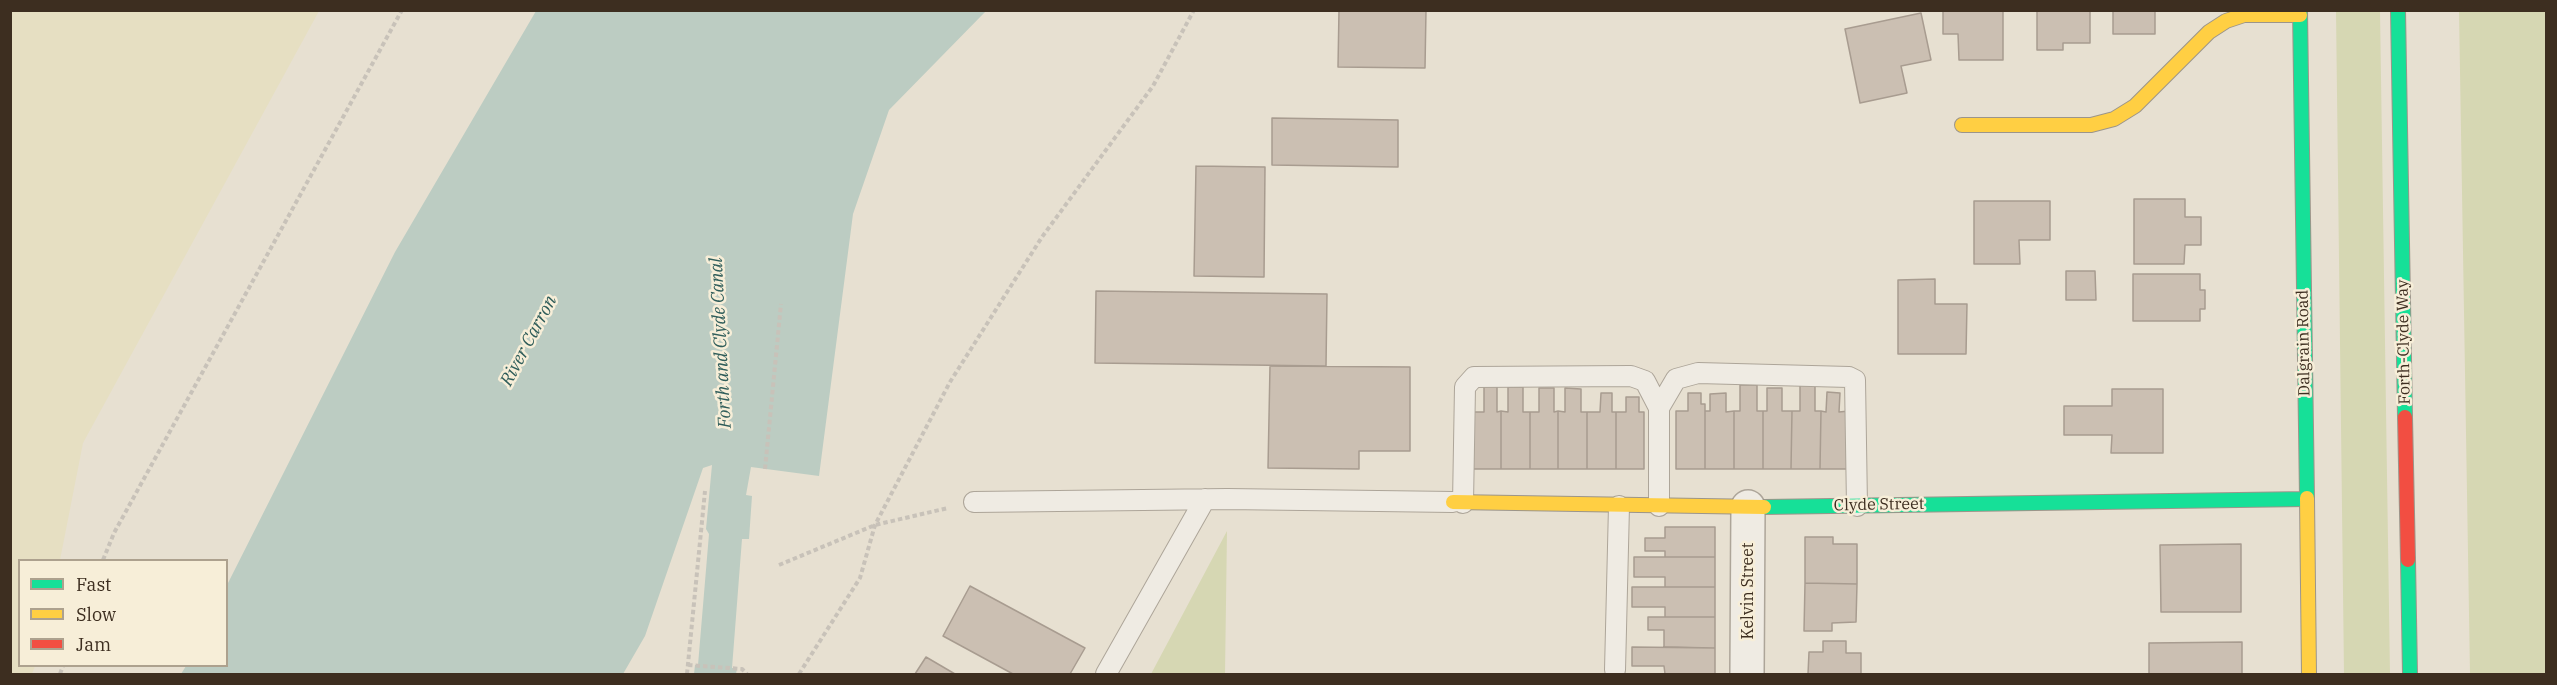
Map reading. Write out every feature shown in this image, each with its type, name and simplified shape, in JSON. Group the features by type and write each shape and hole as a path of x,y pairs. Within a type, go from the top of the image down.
{"street":[{"name":"Forth-Clyde Way","path":"2398,10 2410,675"},
{"path":"1962,125 2091,125 2114,119 2135,106 2209,32 2226,21 2244,15 2300,13"},
{"name":"Dalgrain Road","path":"2300,13 2309,675"},
{"name":"Clyde Street","path":"1458,502 1748,507 2306,500"},
{"name":"Kelvin Street","path":"1748,507 1748,675"}],"lane":[{"path":"1659,408 1676,379 1698,374 1849,377 1855,380 1857,506"},
{"path":"974,502 1205,499 1458,502 1465,387 1474,377 1631,376 1645,381 1659,408 1659,506"},
{"path":"1106,675 1205,499"},
{"path":"1615,670 1619,506"}],"path":[{"path":"105,559 114,533 402,10"},
{"path":"799,675 860,578 875,525 950,382 1042,237 1153,86 1194,10"},
{"path":"765,469 781,304"},
{"path":"687,675 705,491"},
{"path":"779,565 875,525 974,502"},
{"path":"687,665 742,669 747,675"}],"shaded area":[{"path":"10,11 319,11 83,443 60,559 18,559 18,667 35,667 32,674 10,674"}],"green space":[{"path":"2336,11 2380,11 2390,674 2344,674"},
{"path":"2459,11 2546,11 2546,674 2470,674"},
{"path":"1227,531 1225,674 1151,674"}],"water":[{"path":"536,11 986,11 889,110 853,214 819,476 751,467 746,495 752,496 749,539 742,539 732,668 737,668 736,674 694,674 695,665 698,665 709,534 706,529 712,465 703,468 645,636 623,674 181,674 185,667 228,667 228,583 395,252"}],"building":[{"path":"1339,10 1426,10 1425,68 1338,67"},
{"path":"1943,10 2003,10 2003,60 1959,60 1958,34 1943,34"},
{"path":"2037,10 2090,10 2090,43 2063,43 2063,50 2037,50"},
{"path":"2113,10 2155,10 2155,34 2113,34"},
{"path":"1921,13 1931,60 1901,66 1907,93 1860,103 1845,29"},
{"path":"1272,118 1398,120 1398,167 1272,165"},
{"path":"1196,166 1265,167 1264,277 1194,276"},
{"path":"2134,199 2185,199 2185,217 2201,217 2201,245 2185,245 2184,264 2134,264"},
{"path":"1974,201 2050,201 2050,240 2019,240 2020,264 1974,264"},
{"path":"2066,271 2095,271 2096,300 2066,300"},
{"path":"2133,274 2200,274 2200,290 2205,290 2205,309 2200,309 2200,321 2133,321"},
{"path":"1935,279 1935,304 1967,304 1966,354 1898,354 1898,280"},
{"path":"1096,291 1327,294 1326,366 1095,363"},
{"path":"1270,366 1410,367 1410,451 1359,451 1359,469 1268,468"},
{"path":"1740,385 1757,385 1757,411 1763,411 1763,469 1734,469 1734,411 1740,411"},
{"path":"1800,385 1815,385 1815,411 1821,411 1820,469 1791,469 1792,411 1800,411"},
{"path":"1484,386 1497,386 1497,412 1501,411 1501,469 1472,469 1472,412 1484,412"},
{"path":"1508,387 1523,387 1523,412 1530,412 1530,469 1501,469 1501,411 1508,412"},
{"path":"1539,388 1554,388 1554,412 1558,411 1558,469 1530,469 1530,412 1539,412"},
{"path":"1565,388 1581,389 1581,412 1587,412 1587,469 1558,469 1558,411 1565,412"},
{"path":"1767,388 1782,388 1782,411 1792,411 1791,469 1763,469 1763,411 1767,411"},
{"path":"2112,389 2163,389 2163,453 2111,453 2112,435 2064,435 2064,406 2112,406"},
{"path":"1827,392 1840,393 1839,412 1849,411 1849,469 1820,469 1821,411 1826,412"},
{"path":"1601,393 1612,393 1612,412 1616,412 1616,469 1587,469 1587,412 1600,412"},
{"path":"1688,393 1701,393 1701,404 1705,404 1705,469 1676,469 1676,411 1688,411"},
{"path":"1726,393 1726,412 1734,411 1734,469 1705,469 1705,411 1710,411 1710,394"},
{"path":"1626,397 1639,397 1639,412 1644,412 1644,469 1616,469 1616,412 1626,412"},
{"path":"1665,527 1715,527 1715,557 1665,557 1665,551 1645,551 1645,538 1665,538"},
{"path":"1805,537 1833,537 1833,544 1857,544 1857,584 1805,583"},
{"path":"2241,544 2241,612 2161,612 2160,545"},
{"path":"1634,557 1715,557 1715,587 1665,587 1665,577 1634,577"},
{"path":"1805,583 1857,584 1856,622 1832,623 1832,631 1804,631"},
{"path":"970,586 1085,648 1070,674 1013,674 943,636"},
{"path":"1632,587 1715,587 1715,617 1665,617 1665,607 1632,607"},
{"path":"1648,617 1715,617 1715,648 1664,647 1664,630 1648,630"},
{"path":"1823,641 1846,641 1846,653 1861,653 1861,674 1808,674 1809,652 1823,652"},
{"path":"2242,642 2242,674 2149,674 2149,643"},
{"path":"1632,647 1715,648 1715,674 1665,674 1664,666 1632,666"},
{"path":"926,657 955,674 915,674"}],"traffic: fast":[{"path":"2300,10 2307,498"},
{"path":"2398,10 2405,417"},
{"path":"1764,507 2306,499"},
{"path":"2408,560 2410,674"}],"traffic: slow":[{"path":"1962,125 2091,125 2114,119 2135,106 2209,32 2226,21 2244,15 2300,15"},
{"path":"2307,498 2309,674"},
{"path":"1453,502 1764,507"}],"traffic: jam":[{"path":"2405,417 2408,560"}],"water label":[{"name":"River Carron","path":"529,341"},
{"name":"Forth and Clyde Canal","path":"721,343"}]}
